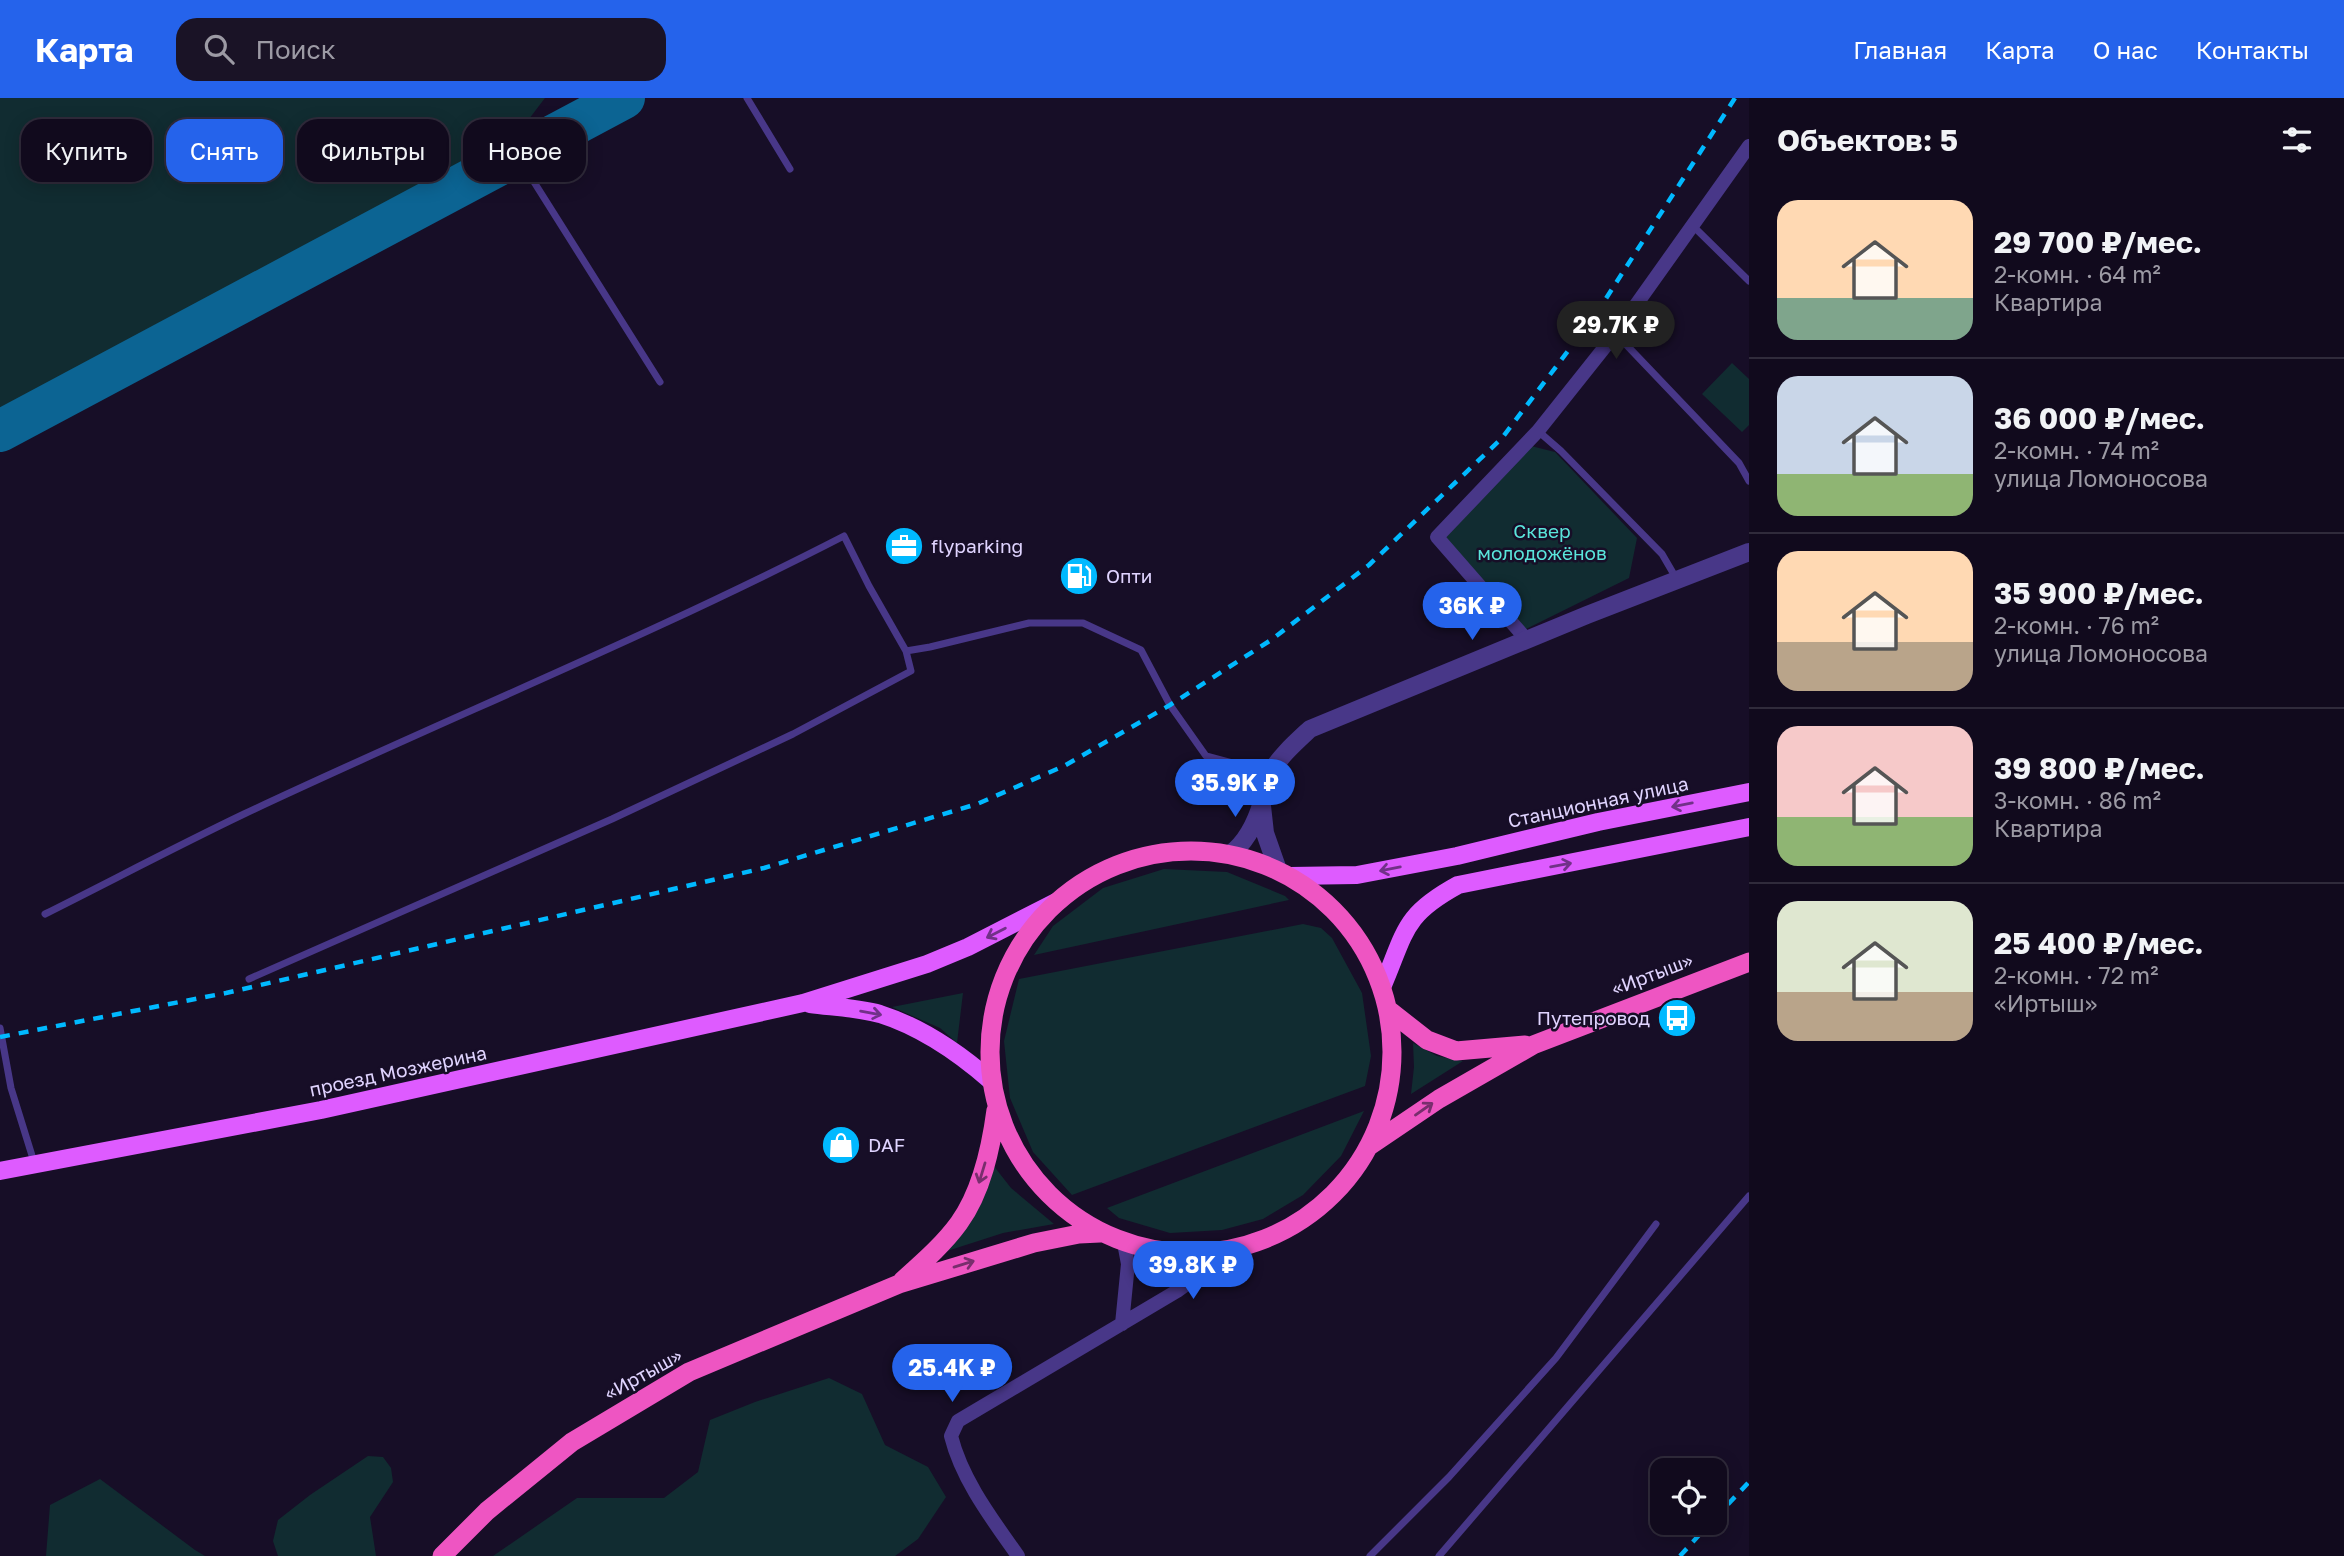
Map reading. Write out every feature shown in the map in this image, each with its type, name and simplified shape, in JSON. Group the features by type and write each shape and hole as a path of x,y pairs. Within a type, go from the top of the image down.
{"highway":[{"path":"1184,850 1230,854 1284,873 1323,899 1350,928 1383,985 1390,1011 1389,1089 1368,1147 1337,1191 1294,1225 1245,1247 1204,1253 1164,1252 1124,1243 1100,1233 1065,1210 1035,1181 1012,1146 996,1107 991,1081 990,1032 1001,984 1023,939 1056,902 1094,875 1137,857 1184,850"},
{"name":"«Иртыш»","path":"1533,1045 1749,962"},
{"path":"1390,1011 1427,1040 1456,1051 1533,1045"},
{"path":"1368,1147 1439,1098 1533,1045"},
{"path":"899,1284 934,1252 960,1221 978,1186 992,1139 996,1107"},
{"path":"899,1284 1034,1243 1079,1234 1100,1233"},
{"name":"«Иртыш»","path":"442,1556 487,1511 572,1442 629,1407 689,1372 899,1284"}],"main road":[{"name":"Станционная улица","path":"1284,873 1357,875 1457,856 1598,821 1749,792"},
{"path":"1383,985 1404,932 1415,914 1433,898 1458,885 1749,827"},
{"name":"проезд Мозжерина","path":"0,1171 321,1110 803,1003 927,964 968,947 1056,902"},
{"name":"проезд Мозжерина","path":"803,1003 880,1014 939,1042 964,1058 991,1081"}],"street":[{"path":"1527,640 1437,537 1538,431 1616,333 1749,146"},
{"path":"1230,854 1251,831 1269,776 1287,750 1310,729 1749,552"},
{"path":"1262,803 1265,833 1284,873"},
{"path":"1122,1324 1128,1264 1124,1243"},
{"path":"1018,1556 986,1511 955,1453 951,1436 958,1421 1245,1247"}],"lane":[{"path":"747,98 790,169"},
{"path":"534,182 660,382"},
{"path":"1692,225 1749,281"},
{"path":"1616,333 1739,463 1749,481"},
{"path":"1538,431 1662,554 1677,580"},
{"path":"45,914 244,814 525,689 844,536 906,651 911,671 793,734 612,819 249,979"},
{"path":"906,651 1029,623 1083,623 1141,650 1170,705 1206,756 1269,776"},
{"path":"0,1028 11,1088 34,1163"},
{"path":"1439,1556 1749,1196"},
{"path":"1370,1556 1449,1477 1556,1357 1656,1224"}],"green space":[{"path":"0,98 545,98 529,119 463,119 463,167 449,174 449,119 297,119 297,182 434,182 0,413"},
{"path":"1732,363 1749,379 1749,425 1742,432 1702,394"},
{"name":"Сквер молодожёнов","path":"1531,446 1555,452 1637,538 1629,578 1524,630 1445,538"},
{"path":"1164,869 1227,872 1289,900 1034,955 1053,926 1103,888"},
{"path":"1303,924 1321,928 1332,938 1362,993 1371,1056 1365,1086 1072,1195 1033,1152 1010,1098 1004,1041 1019,979"},
{"path":"963,993 957,1043 940,1028 892,1007"},
{"path":"1413,1043 1437,1056 1463,1061 1411,1094"},
{"path":"1364,1111 1341,1156 1303,1195 1263,1219 1222,1230 1170,1233 1119,1218 1107,1208"},
{"path":"993,1165 1011,1188 1054,1224 1003,1233 944,1252"},
{"path":"829,1378 862,1394 885,1445 928,1467 946,1497 918,1539 895,1556 493,1556 577,1498 664,1498 698,1472 710,1420"},
{"path":"368,1456 383,1457 391,1468 393,1482 370,1517 376,1556 278,1556 273,1541 278,1520"},
{"path":"100,1479 205,1556 46,1556 50,1505"}],"taxiway":[{"path":"0,431 624,98"}],"railway":[{"path":"0,1037 226,993 764,868 977,804 1064,766 1170,705 1271,640 1369,565 1502,438 1596,314 1735,98"},
{"path":"1727,1505 1749,1482"},
{"path":"1680,1556 1699,1535"}],"place":[{"name":"flyparking","path":"904,546"},
{"name":"Опти","path":"1079,576"},
{"name":"Путепровод","path":"1677,1018"},
{"name":"DAF","path":"841,1145"}]}
